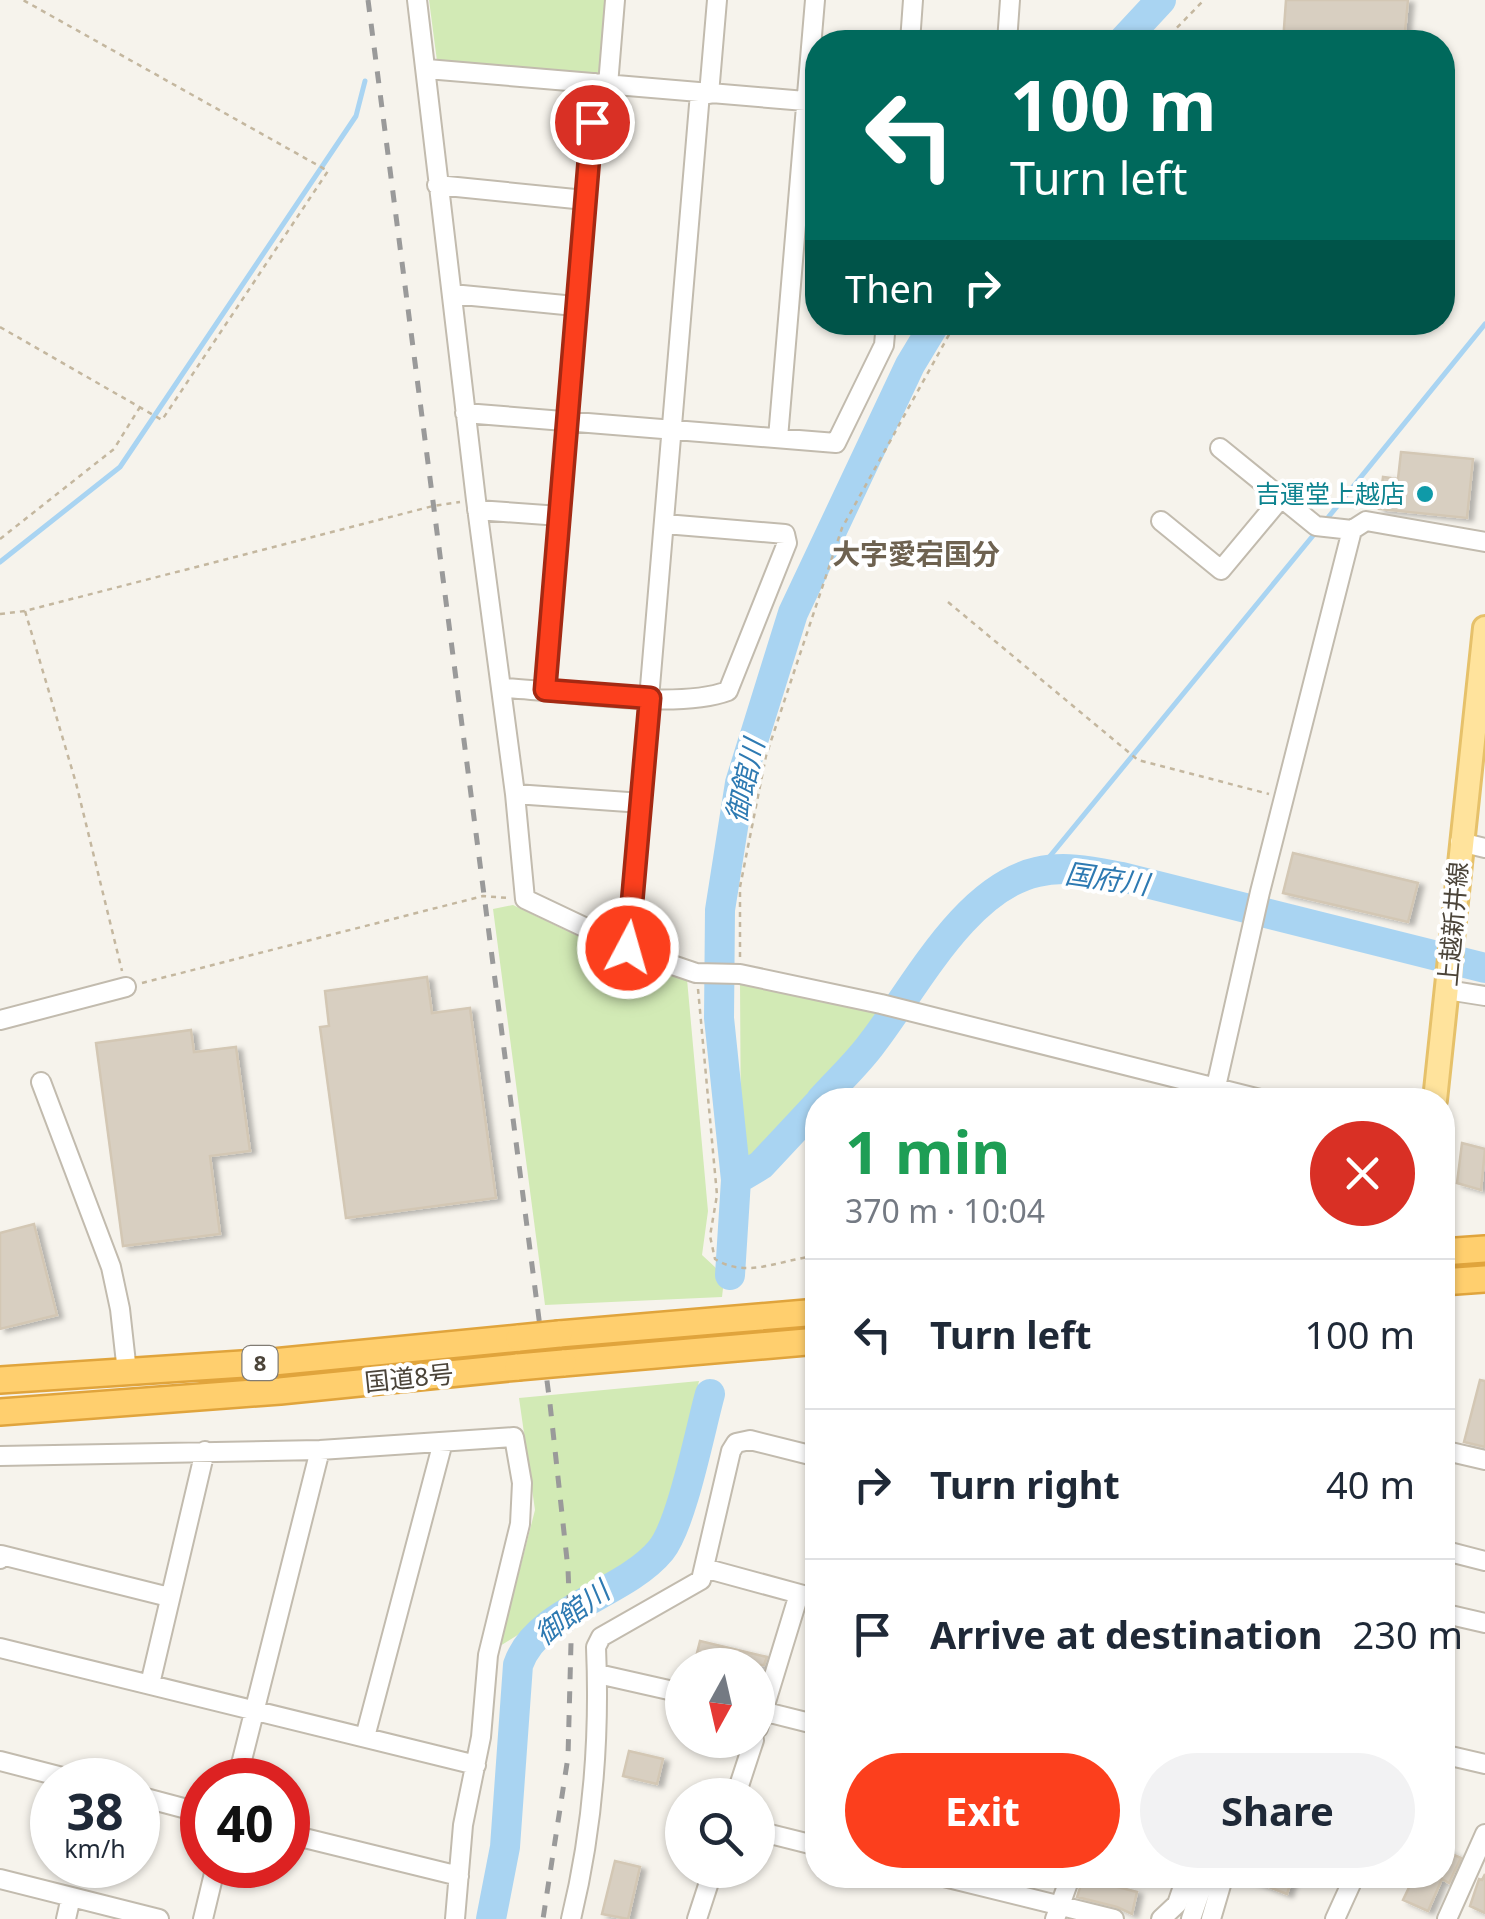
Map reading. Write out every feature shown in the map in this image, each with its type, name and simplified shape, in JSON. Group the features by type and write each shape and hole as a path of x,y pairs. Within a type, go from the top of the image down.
{"highway":[{"path":"1455,1251 1485,1249"},
{"path":"1455,1281 1485,1279"},
{"name":"国道8号","path":"0,1380 352,1356 805,1313"},
{"name":"国道8号","path":"0,1412 805,1342"}],"main road":[{"name":"上越新井線","path":"1436,1088 1485,628"}],"street":[{"path":"417,0 524,899 661,963 696,973 740,974 916,1012 1192,1088"},
{"path":"545,690 585,200 616,0"},
{"path":"628,948 704,94 717,0"},
{"path":"814,30 815,0"},
{"path":"911,30 913,0"},
{"path":"1008,30 1010,0"},
{"path":"427,69 805,101"},
{"path":"778,438 805,170"},
{"path":"437,184 585,200"},
{"path":"452,294 575,306"},
{"path":"466,413 836,443 884,345 885,335"},
{"path":"1220,448 1316,526 1352,530"},
{"path":"1160,521 1221,570 1281,498"},
{"path":"477,505 560,516"},
{"path":"1215,1088 1260,892 1352,530 1366,520 1485,542"},
{"path":"501,688 650,698 709,698 728,691 788,543 785,534 665,524"},
{"path":"514,794 642,803"},
{"path":"1460,842 1485,848"},
{"path":"0,1020 126,987"},
{"path":"1447,990 1485,996"},
{"path":"41,1082 111,1267 127,1372"},
{"path":"0,1456 320,1450 514,1437 522,1483 520,1524 488,1655 476,1765 463,1825 454,1919"},
{"path":"571,1919 583,1870 596,1780 596,1647 601,1638 700,1580 736,1443 750,1440 805,1453"},
{"path":"366,1737 442,1442"},
{"path":"242,1758 320,1450"},
{"path":"150,1684 205,1451"},
{"path":"1455,1453 1485,1460"},
{"path":"1455,1553 1485,1561"},
{"path":"0,1559 1,1556 169,1597"},
{"path":"704,1568 805,1596"},
{"path":"775,1677 805,1604"},
{"path":"1455,1616 1485,1623"},
{"path":"0,1648 476,1765"},
{"path":"598,1674 665,1690"},
{"path":"775,1719 805,1724"},
{"path":"1455,1757 1485,1764"},
{"path":"0,1761 30,1769"},
{"path":"1446,1919 1485,1834"},
{"path":"775,1835 805,1843"},
{"path":"310,1839 458,1876"},
{"path":"0,1878 159,1919"},
{"path":"202,1919 210,1888"},
{"path":"697,1919 706,1888"},
{"path":"979,1888 1057,1912 1114,1919"},
{"path":"1057,1912 1065,1888"},
{"path":"1161,1919 1177,1904 1183,1888"},
{"path":"1190,1919 1201,1888"},
{"path":"1211,1919 1220,1888"},
{"path":"1335,1919 1349,1888"},
{"path":"66,1919 71,1897"}],"path":[{"path":"0,327 162,420 328,172 23,0"},
{"path":"1174,30 1204,0"},
{"path":"740,974 740,887 766,756 842,528 949,335"},
{"path":"0,539 114,449 141,406"},
{"path":"0,614 25,611 433,506 477,505"},
{"path":"948,602 1138,760 1285,798"},
{"path":"25,611 76,784 126,987 483,896 524,899"},
{"path":"696,973 717,1195 711,1249 721,1263 758,1270 805,1257"}],"green space":[{"path":"429,0 606,0 600,74 437,61"},
{"path":"513,905 653,972 687,979 708,1211 702,1255 725,1271 722,1297 545,1305 493,909"},
{"path":"740,982 883,1014 820,1088 805,1088 805,1106 767,1151 749,1161 742,1155"},
{"path":"699,1381 677,1475 657,1538 631,1565 500,1646 535,1510 519,1398"}],"building":[{"path":"1286,0 1408,0 1405,30 1284,30"},
{"name":"吉運堂上越店","path":"1401,452 1473,459 1467,518 1379,509 1383,477 1398,479"},
{"path":"1293,853 1418,883 1408,922 1283,893"},
{"path":"427,977 432,1013 470,1008 496,1198 346,1218 320,1027 329,1026 325,991"},
{"path":"191,1030 194,1052 236,1047 250,1151 210,1156 220,1234 123,1246 96,1043"},
{"path":"1462,1143 1485,1149 1481,1190 1457,1183"},
{"path":"34,1224 57,1315 0,1329 0,1233"},
{"path":"1480,1380 1485,1381 1485,1447 1464,1442"},
{"path":"700,1641 729,1648 698,1648"},
{"path":"629,1751 663,1759 657,1784 623,1776"},
{"path":"615,1861 640,1867 628,1919 602,1914"},
{"path":"1485,1874 1485,1913 1470,1906 1479,1879"},
{"path":"1080,1888 1137,1892 1132,1914 1077,1897"},
{"path":"1409,1888 1438,1888 1428,1911 1403,1900"}],"waterway":[{"name":"御館川","path":"1133,30 1161,0"},
{"path":"0,562 120,467 356,116 365,81"},
{"path":"1326,520 1485,324"},
{"name":"御館川","path":"730,1275 736,1180 719,1018 720,910 740,783 793,613 910,365 928,335"},
{"path":"1037,872 1316,532"},
{"name":"国府川","path":"832,1088 867,1050 964,919 1011,882 1037,872 1070,869 1122,877 1485,968"},
{"name":"国府川","path":"736,1180 761,1165 805,1118"},
{"name":"御館川","path":"491,1919 505,1847 518,1665 543,1630 626,1579 661,1550 683,1499 710,1394"}],"railway":[{"path":"368,0 550,1404 568,1569 568,1757 543,1919"}],"place":[{"name":"吉運堂上越店","path":"1425,494"}],"district":[{"name":"大字愛宕国分","path":"916,554"}],"route":[{"path":"592,122 545,690 650,698 628,948"}]}
